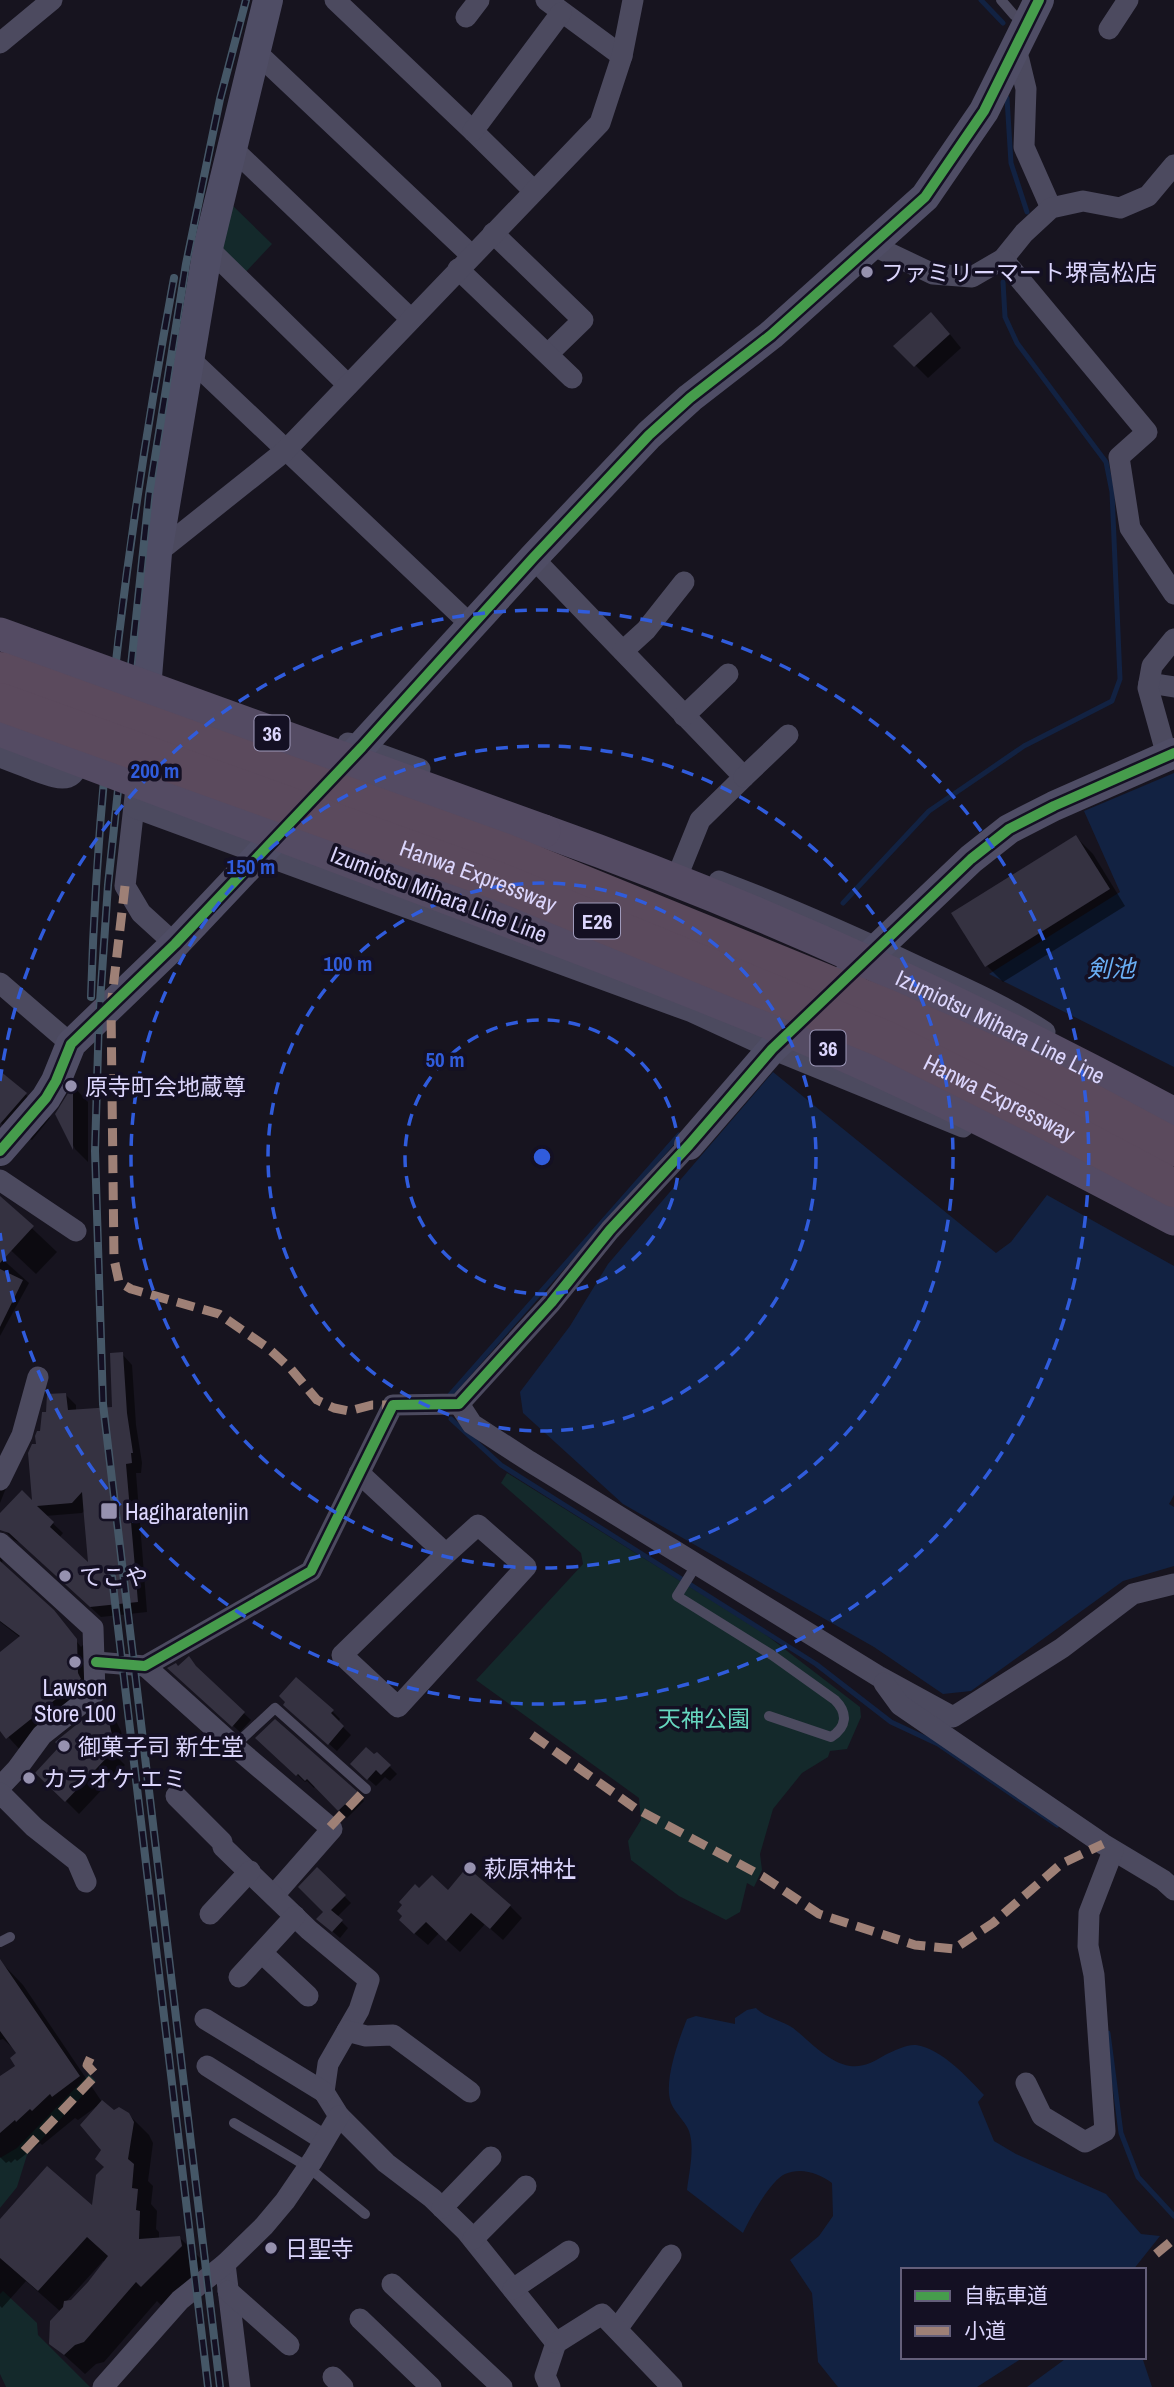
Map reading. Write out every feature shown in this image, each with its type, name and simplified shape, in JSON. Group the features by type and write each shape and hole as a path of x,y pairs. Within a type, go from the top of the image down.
{"highway":[{"name":"Hanwa Expressway","path":"0,671 506,853 889,1009 1058,1085 1174,1147"},
{"name":"Hanwa Expressway","path":"0,702 498,881 871,1034 1044,1119 1174,1188"}],"main road":[{"name":"Izumiotsu Mihara Line Line","path":"0,634 544,831 871,954 1174,1114"},
{"name":"Izumiotsu Mihara Line Line","path":"0,730 699,994 782,1041 1042,1148 1174,1219"}],"street":[{"path":"0,43 52,0"},
{"path":"175,944 141,913 125,886 135,808 157,553 208,248 268,0"},
{"path":"335,0 534,191"},
{"path":"157,553 285,451 600,123 622,56 633,0"},
{"path":"1109,29 1128,0"},
{"path":"473,131 554,6 622,56"},
{"path":"0,1151 46,1098 71,1044 175,944 362,747 533,558 649,435 690,398 771,335 925,197 984,111 1033,12"},
{"path":"254,50 465,262 572,378"},
{"path":"1013,54 1019,60 1026,89 1024,147 1051,208"},
{"path":"232,148 411,319"},
{"path":"872,245 933,274 972,277 1003,259 1024,233 1051,208 1083,201 1121,208 1148,196 1174,165"},
{"path":"493,233 583,320 548,354"},
{"path":"208,248 348,386"},
{"path":"1003,259 1147,432 1119,457 1130,528 1174,594"},
{"path":"190,358 472,626"},
{"path":"533,558 744,777"},
{"path":"623,651 646,630 684,582"},
{"path":"0,617 90,651 79,763 74,772 67,778 57,779 0,757"},
{"path":"96,1662 145,1666 311,1572 393,1405 459,1404 551,1303 610,1230 782,1041 971,859 1009,829 1054,806 1170,755 1148,688 1152,666 1174,639"},
{"path":"684,716 728,674"},
{"path":"147,677 362,747 759,896 871,954"},
{"path":"1149,683 1174,687"},
{"path":"681,867 700,820 788,735"},
{"path":"135,808 692,1012 782,1041"},
{"path":"0,983 71,1044"},
{"path":"0,1180 76,1231"},
{"path":"0,1480 22,1435 38,1377"},
{"path":"459,1404 472,1424 878,1676 953,1717 1062,1648 1133,1594 1174,1584"},
{"path":"359,1473 446,1554"},
{"path":"478,1525 526,1567 398,1707 342,1655 446,1554 478,1525"},
{"path":"0,1543 93,1628 96,1662 95,1693 42,1735 0,1787"},
{"path":"145,1666 332,1829 274,1895"},
{"path":"878,1676 900,1704 1174,1890"},
{"path":"0,1793 34,1827 77,1861 86,1882"},
{"path":"176,1796 222,1842 223,1847 295,1916 369,1980 359,2010 328,2064 324,2092"},
{"path":"1026,2083 1042,2116 1085,2142 1105,2132 1094,1975 1088,1946 1089,1913 1113,1851"},
{"path":"209,1914 250,1871"},
{"path":"239,1977 295,1916"},
{"path":"262,1953 308,1996"},
{"path":"205,2019 324,2092 339,2116 386,2163 442,2208 473,2239 556,2343"},
{"path":"347,2031 366,2036 393,2035 438,2055 470,2092"},
{"path":"207,2066 324,2140"},
{"path":"114,2383 180,2300 225,2263 285,2202 339,2116"},
{"path":"442,2208 491,2157"},
{"path":"473,2239 526,2186"},
{"path":"513,2289 569,2251"},
{"path":"617,2329 671,2255"},
{"path":"225,2263 240,2387"},
{"path":"392,2284 502,2387"},
{"path":"228,2291 289,2345"},
{"path":"543,2383 556,2343 602,2314 672,2387"},
{"path":"360,2319 431,2387"}],"lane":[{"path":"1001,0 1014,15 1033,12"},
{"path":"696,1564 677,1595 772,1655 835,1700 843,1708 845,1715 844,1725 831,1737 769,1716"},
{"path":"234,1746 275,1708 366,1789"},
{"path":"234,2123 308,2168 365,2214"}],"green space":[{"path":"229,202 272,244 243,275 219,246"},
{"name":"天神公園","path":"507,1473 761,1631 860,1707 861,1717 847,1749 830,1751 828,1757 802,1773 773,1809 760,1854 762,1870 754,1887 747,1883 740,1912 726,1920 679,1896 631,1860 628,1841 641,1820 639,1798 476,1680 583,1564 581,1553 501,1483"},
{"path":"89,2074 96,2081 27,2155 17,2187 0,2208 0,2158 17,2148"},
{"path":"3,2291 37,2323 38,2335 90,2387 6,2387 0,2374 0,2294"}],"water":[{"name":"剣池","path":"1174,773 1174,1067 989,974 1120,892 1084,811"},
{"path":"773,1072 996,1253 1011,1242 1047,1195 1174,1266 1174,1495 1169,1504 1174,1507 1174,1566 1123,1581 971,1691 943,1694 874,1647 623,1504 523,1413 520,1392 570,1326 608,1264"},
{"path":"756,2008 793,2028 826,2056 850,2066 869,2064 908,2046 916,2045 935,2052 953,2065 984,2095 978,2102 994,2141 1016,2154 1106,2194 1141,2234 1160,2236 1135,2268 901,2268 901,2359 1021,2359 977,2387 838,2387 818,2362 812,2293 790,2260 819,2236 833,2216 832,2183 810,2172 785,2174 767,2192 743,2233 687,2190 691,2138 671,2103 669,2094 673,2061 684,2027 687,2019 696,2016 735,2024 735,2018"},
{"path":"1065,2359 1143,2359 1152,2387 1027,2387"}],"building":[{"path":"931,312 950,334 914,367 893,346"},
{"path":"1076,835 1110,889 985,967 951,913"},
{"path":"0,1071 27,1093 0,1124"},
{"path":"73,1085 73,1150 55,1114"},
{"path":"0,1196 34,1226 0,1263"},
{"path":"0,1269 23,1280 0,1327"},
{"path":"123,1352 133,1453 132,1463 126,1464 138,1602 90,1607 9,1533 0,1530 0,1513 22,1490 32,1500 28,1453 32,1444 36,1444 35,1436 37,1431 40,1431 42,1412 46,1412 47,1394 66,1393 68,1410 112,1407 110,1353","holes":["82,1492 88,1562 50,1527 54,1522 37,1506 72,1503"]},
{"path":"0,1561 54,1610 77,1639 78,1673 81,1679 6,1739 0,1731 0,1652 20,1636 0,1621"},
{"path":"189,1656 196,1666 245,1712 232,1727 167,1668 176,1663 178,1666"},
{"path":"296,1677 334,1710 331,1713 344,1726 328,1745 283,1705 285,1702 279,1696"},
{"path":"102,1704 112,1735 105,1743 113,1751 65,1802 35,1773 59,1747 55,1742"},
{"path":"275,1719 358,1792 338,1811 307,1779 305,1781 298,1774 296,1776 255,1738"},
{"path":"366,1747 374,1754 377,1752 391,1765 381,1775 376,1770 367,1780 350,1764"},
{"path":"317,1867 346,1895 331,1910 343,1920 332,1932 316,1919 323,1912 298,1887"},
{"path":"467,1867 511,1905 490,1929 471,1913 446,1941 426,1922 414,1934 399,1920 402,1916 397,1911 402,1905 399,1902 415,1884 419,1888 432,1875 448,1890"},
{"path":"0,1959 80,2076 52,2097 50,2094 32,2111 30,2109 0,2133 0,2076 15,2066 10,2058 16,2053 0,2031"},
{"path":"102,2100 114,2110 119,2107 129,2113 134,2122 128,2159 134,2164 132,2188 138,2189 136,2210 140,2211 139,2239 180,2236 182,2246 141,2287 136,2282 84,2342 75,2345 64,2355 49,2344 50,2321 63,2307 64,2301 71,2300 108,2256 87,2237 38,2291 0,2258 0,2219 47,2166 92,2205 96,2175 104,2167 95,2159 101,2150 80,2125"}],"waterway":[{"path":"981,0 1003,23"},
{"path":"1007,98 1011,163 1027,212"},
{"path":"843,903 929,811 1024,746 1112,701 1120,679 1112,492 1106,462 1017,343 1005,317 1003,282"},
{"path":"450,1395 679,1135"},
{"path":"451,1419 501,1465 816,1664 891,1722 938,1744 1057,1825"},
{"path":"1108,2033 1121,2133 1138,2177 1174,2216"}],"railway":[{"path":"220,2387 103,1404 95,1151 99,1017 108,885 149,495 186,264 220,99 246,0"},
{"path":"91,997 101,816 119,636 143,457 174,278"},
{"path":"112,1577 208,2387"}],"marked path":[{"path":"125,886 111,1006 114,1259 119,1282 131,1289 219,1314 268,1348 291,1369 317,1400 334,1408 349,1411 372,1405 393,1405"},
{"path":"532,1735 635,1808 762,1876 819,1914 915,1945 954,1949 993,1923 1061,1864 1103,1844"},
{"path":"330,1827 366,1789"},
{"path":"24,2151 96,2075 87,2065 92,2054"},
{"path":"1156,2254 1174,2239"}],"cycle path":[{"path":"0,1151 46,1098 71,1044 175,944 362,747 533,558 649,435 690,398 771,335 925,197 984,111 1039,0"},
{"path":"96,1662 145,1666 311,1571 393,1405 459,1404 551,1303 610,1230 689,1145 772,1049 971,859 1009,829 1174,753"}],"place":[{"name":"ファミリーマート堺高松店","path":"867,272"},
{"name":"原寺町会地蔵尊","path":"71,1086"},
{"name":"Hagiharatenjin","path":"109,1511"},
{"name":"てこや","path":"65,1576"},
{"name":"Lawson Store 100","path":"75,1662"},
{"name":"御菓子司 新生堂","path":"64,1746"},
{"name":"カラオケ エミ","path":"29,1778"},
{"name":"萩原神社","path":"470,1868"},
{"name":"日聖寺","path":"271,2248"}]}
